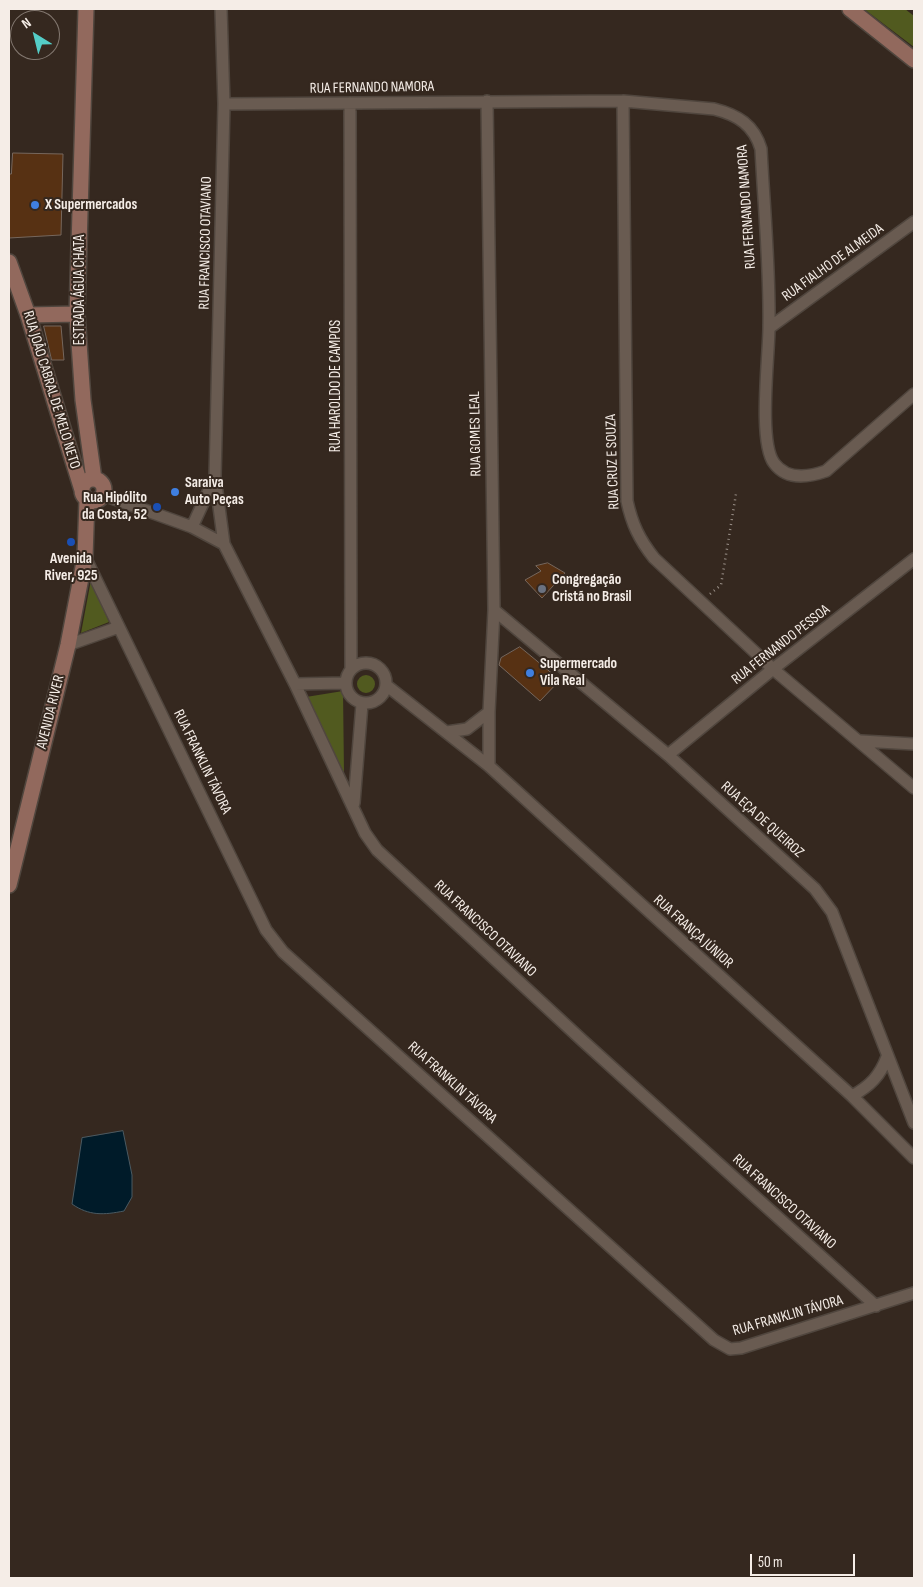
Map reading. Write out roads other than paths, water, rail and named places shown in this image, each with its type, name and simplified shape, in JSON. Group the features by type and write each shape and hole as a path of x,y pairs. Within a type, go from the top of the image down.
{"street":[{"name":"ESTRADA ÁGUA CHATA","path":"86,9 77,314 83,400 94,480 85,483 93,496"},
{"name":"RUA FRANCISCO OTAVIANO","path":"221,9 224,104 215,477 224,544 295,684 354,805 365,833 377,850 576,1034 876,1306"},
{"path":"850,9 914,60"},
{"name":"RUA GOMES LEAL","path":"487,101 494,610 488,712 489,766"},
{"name":"RUA FERNANDO NAMORA","path":"224,104 623,101 729,112 741,119 757,136 761,149 770,328 767,370 769,452 774,464 795,476 810,477 826,471 914,394"},
{"name":"RUA CRUZ E SOUZA","path":"623,101 627,501 631,522 640,540 654,558 773,669 861,741 914,788"},
{"name":"RUA HAROLDO DE CAMPOS","path":"350,103 351,669"},
{"name":"RUA FIALHO DE ALMEIDA","path":"770,328 914,222"},
{"name":"RUA JOÃO CABRAL DE MELO NETO","path":"9,262 93,496"},
{"path":"28,315 77,314"},
{"name":"RUA FRANCISCO OTAVIANO","path":"192,527 215,477"},
{"path":"93,496 192,527 224,544"},
{"name":"AVENIDA RIVER","path":"9,885 68,645 85,557 93,496"},
{"name":"RUA FRANKLIN TÁVORA","path":"85,557 266,930 283,952 714,1340 730,1349 741,1348 914,1294"},
{"name":"RUA FERNANDO PESSOA","path":"668,755 773,669 914,559"},
{"name":"RUA EÇA DE QUEIROZ","path":"494,610 668,755 815,888 832,912 914,1123"},
{"path":"68,645 119,627"},
{"path":"364,663 378,667 383,672 386,685 380,698 374,702 362,704 350,698 345,683 351,669 364,663"},
{"path":"295,684 345,683"},
{"name":"RUA FRANÇA JÚNIOR","path":"386,685 489,766 852,1096 914,1158"},
{"path":"354,805 362,704"},
{"path":"447,732 467,729 488,712"},
{"path":"861,741 914,744"},
{"path":"852,1096 874,1081 882,1071 887,1057"}],"water":[{"path":"123,1131 132,1175 132,1197 124,1211 97,1214 78,1208 72,1204 82,1138"}],"place":[{"name":"X Supermercados","path":"35,205"},
{"name":"Saraiva Auto Peças","path":"175,492"},
{"name":"Rua Hipólito da Costa, 52","path":"157,507"},
{"name":"Avenida River, 925","path":"71,542"},
{"name":"Congregação Cristã no Brasil","path":"542,589"},
{"name":"Supermercado Vila Real","path":"530,673"}]}
